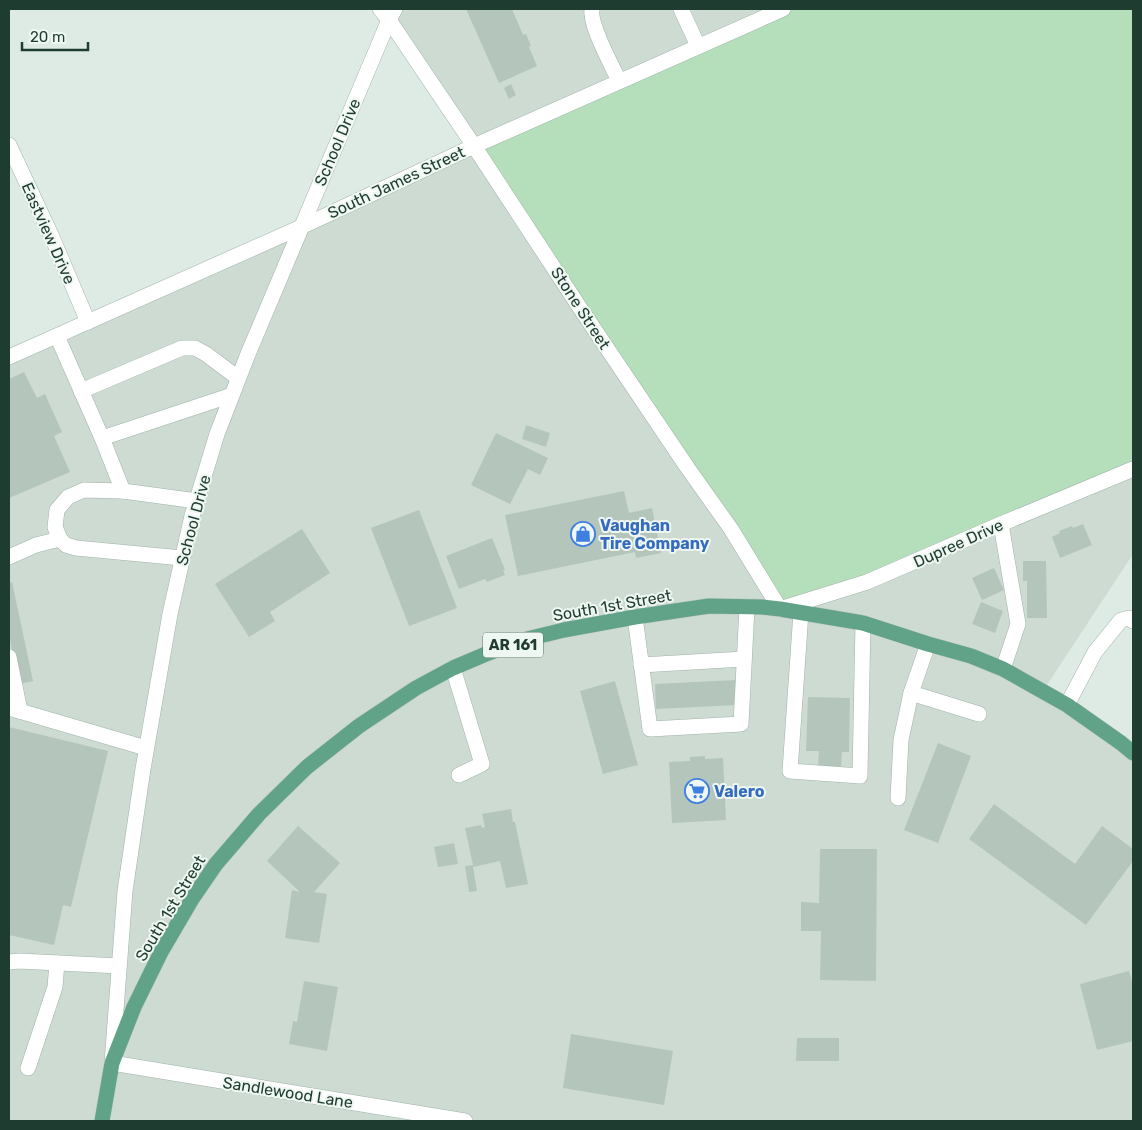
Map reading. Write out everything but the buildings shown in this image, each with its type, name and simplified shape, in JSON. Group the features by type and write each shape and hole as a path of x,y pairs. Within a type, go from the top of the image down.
{"main road":[{"name":"South 1st Street","path":"102,1121 112,1063 134,1007 161,952 192,899 216,864 259,814 307,767 359,726 416,688 453,668 527,639 635,617 709,606 780,609 863,623 971,656 1003,670 1067,705 1133,753"}],"street":[{"path":"592,9 593,24 619,81"},
{"path":"681,9 698,46"},
{"name":"South James Street","path":"9,357 301,227 474,146 777,10"},
{"name":"Stone Street","path":"388,12 585,316 731,529 780,609"},
{"name":"School Drive","path":"112,1063 125,891 146,748 170,614 197,500 217,434 238,378 388,12"},
{"name":"Eastview Drive","path":"9,145 52,237 88,322"},
{"path":"57,336 123,491"},
{"path":"81,391 182,348 195,348 238,378"},
{"path":"102,438 232,395"},
{"name":"Dupree Drive","path":"780,609 868,582 1133,469"},
{"path":"182,558 76,548 66,545 60,540 55,527 57,510 68,497 84,490 123,491 197,500"},
{"path":"1002,524 1018,624 1003,670"},
{"path":"9,557 36,545 60,540"},
{"path":"635,617 650,729 741,724 747,607"},
{"path":"801,612 790,771 860,776 863,623"},
{"path":"1067,705 1095,652 1106,637 1121,620 1129,618 1133,621"},
{"path":"898,798 901,740 911,693 928,644"},
{"path":"9,657 14,709 146,748"},
{"path":"641,665 744,659"},
{"path":"453,668 482,764 459,775"},
{"path":"911,693 979,714"},
{"path":"9,962 120,966"},
{"path":"28,1068 55,987 57,963"},
{"name":"Sandlewood Lane","path":"112,1063 465,1121"}],"shaded area":[{"path":"395,9 772,9 1133,469 1133,554 1043,691 1133,753 1133,1121 9,1121 9,357 474,146 389,20"}],"green space":[{"path":"783,9 1133,9 1133,469 780,609 474,146"}],"place":[{"name":"Vaughan Tire Company","path":"583,534"},
{"name":"Valero","path":"697,791"}]}
